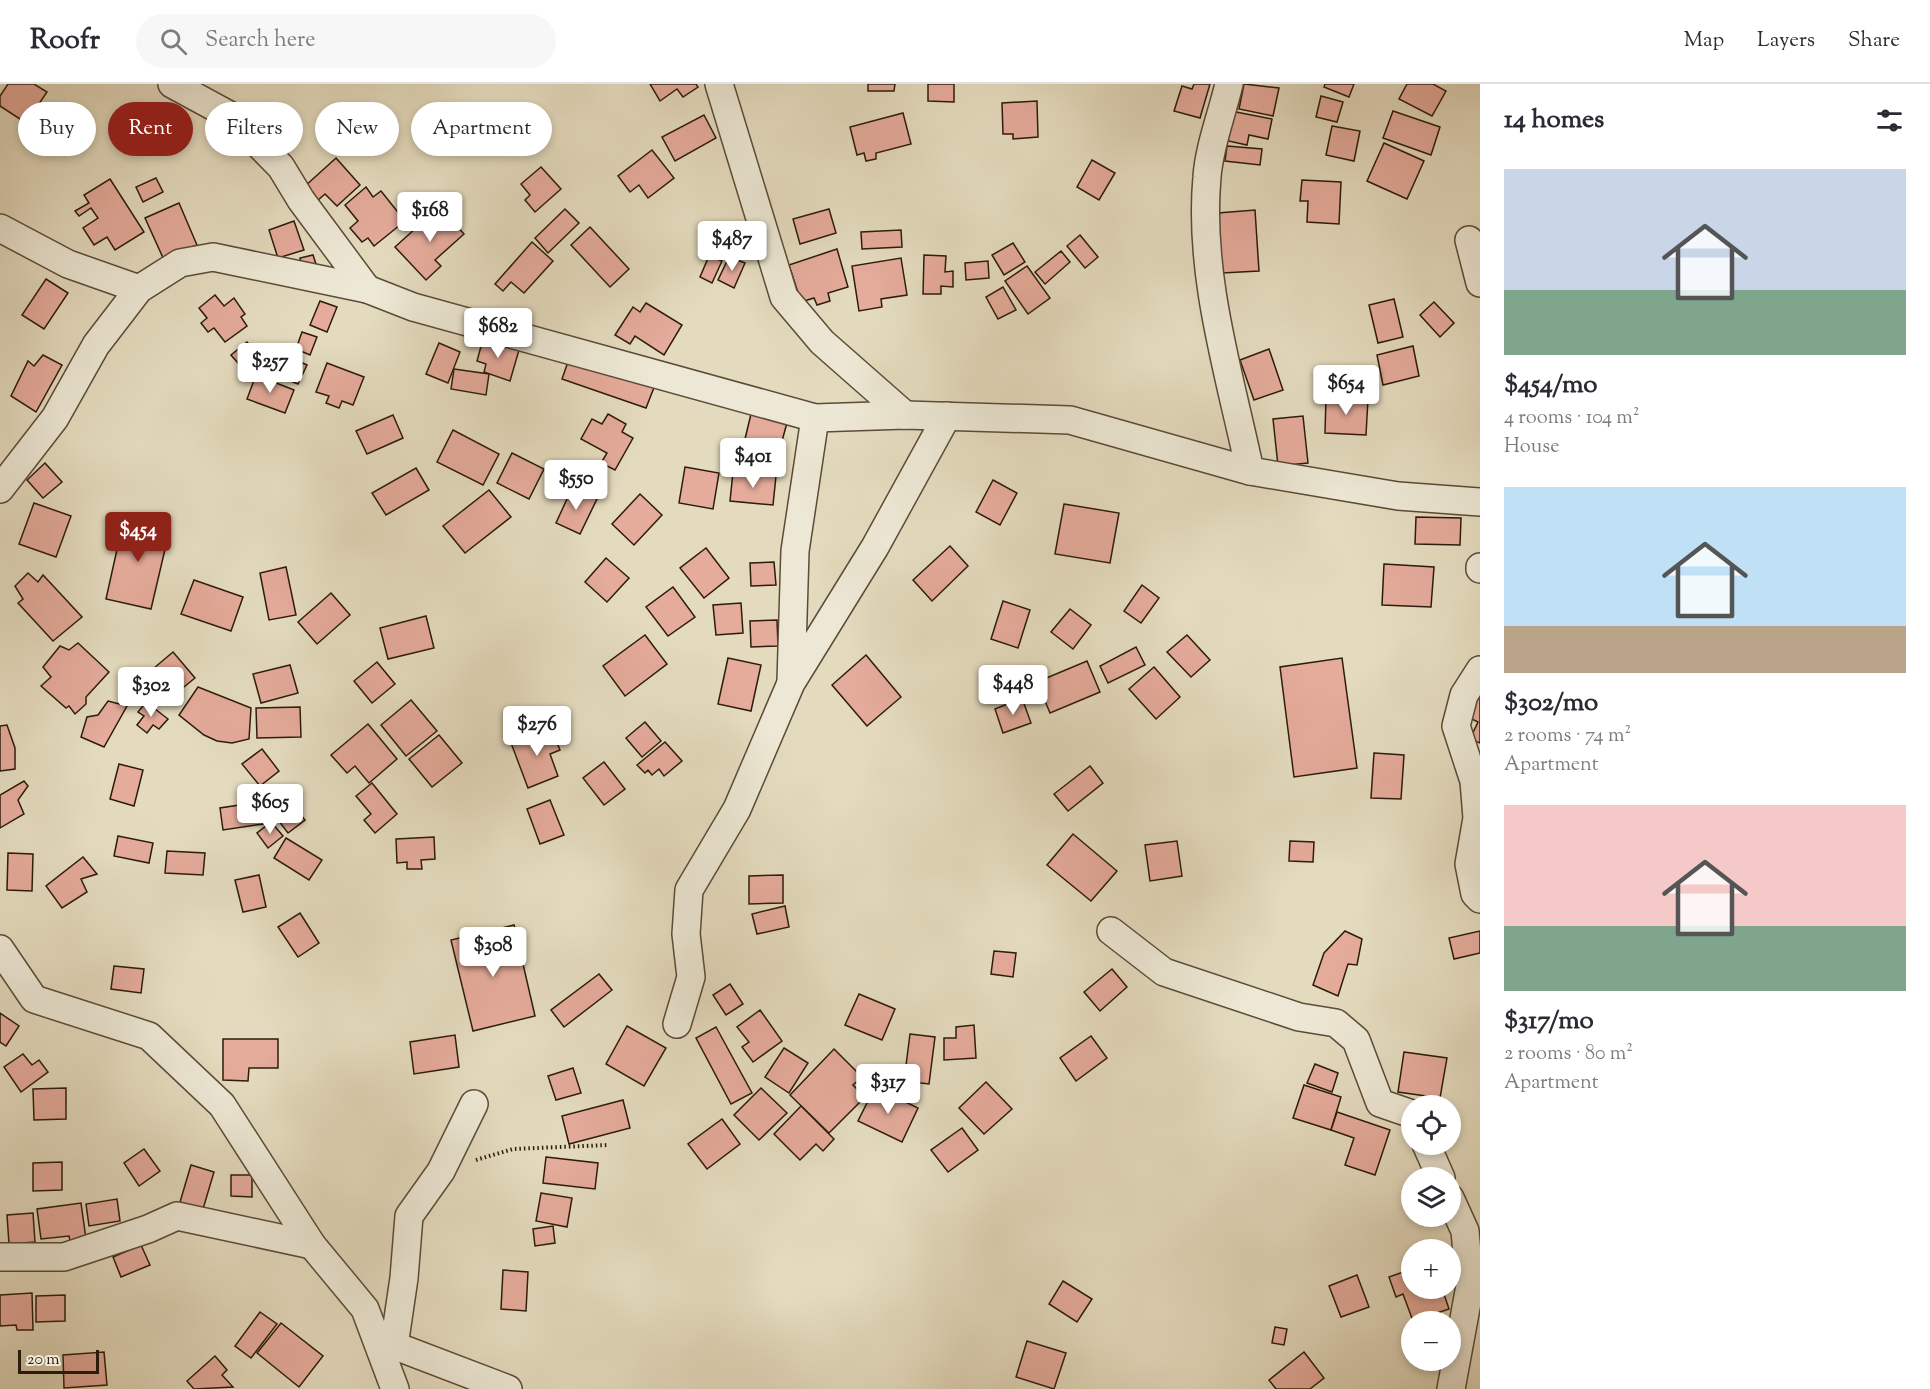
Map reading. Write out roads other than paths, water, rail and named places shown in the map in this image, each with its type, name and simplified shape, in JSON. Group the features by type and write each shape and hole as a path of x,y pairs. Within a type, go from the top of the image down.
{"street":[{"path":"172,84 231,116 281,167 301,200 367,289"},
{"path":"719,84 784,297 822,342 905,415"},
{"path":"1229,84 1207,175 1205,232 1214,300 1250,471"},
{"path":"0,228 68,264 139,289"},
{"path":"1469,240 1480,283"},
{"path":"0,489 55,418 96,345 139,289 180,263 213,257 367,289 413,307 815,418 905,415 1070,420 1250,471 1398,496 1480,502"},
{"path":"677,1024 691,977 686,934 689,890 736,809 791,683 875,547 947,416"},
{"path":"791,683 795,551 815,418"},
{"path":"1480,670 1464,695 1456,726 1474,781 1478,818 1469,864 1475,894 1480,899"},
{"path":"1111,931 1164,972 1299,1017 1335,1023 1356,1040 1380,1103 1401,1110"},
{"path":"0,949 34,999 149,1036 222,1105 312,1245 364,1309 385,1342 395,1389"},
{"path":"385,1342 404,1278 409,1216 441,1171 474,1104"},
{"path":"0,1257 64,1257 148,1229 177,1216 312,1245"},
{"path":"1452,1389 1470,1286 1465,1231 1461,1222"},
{"path":"385,1342 508,1389"}]}
